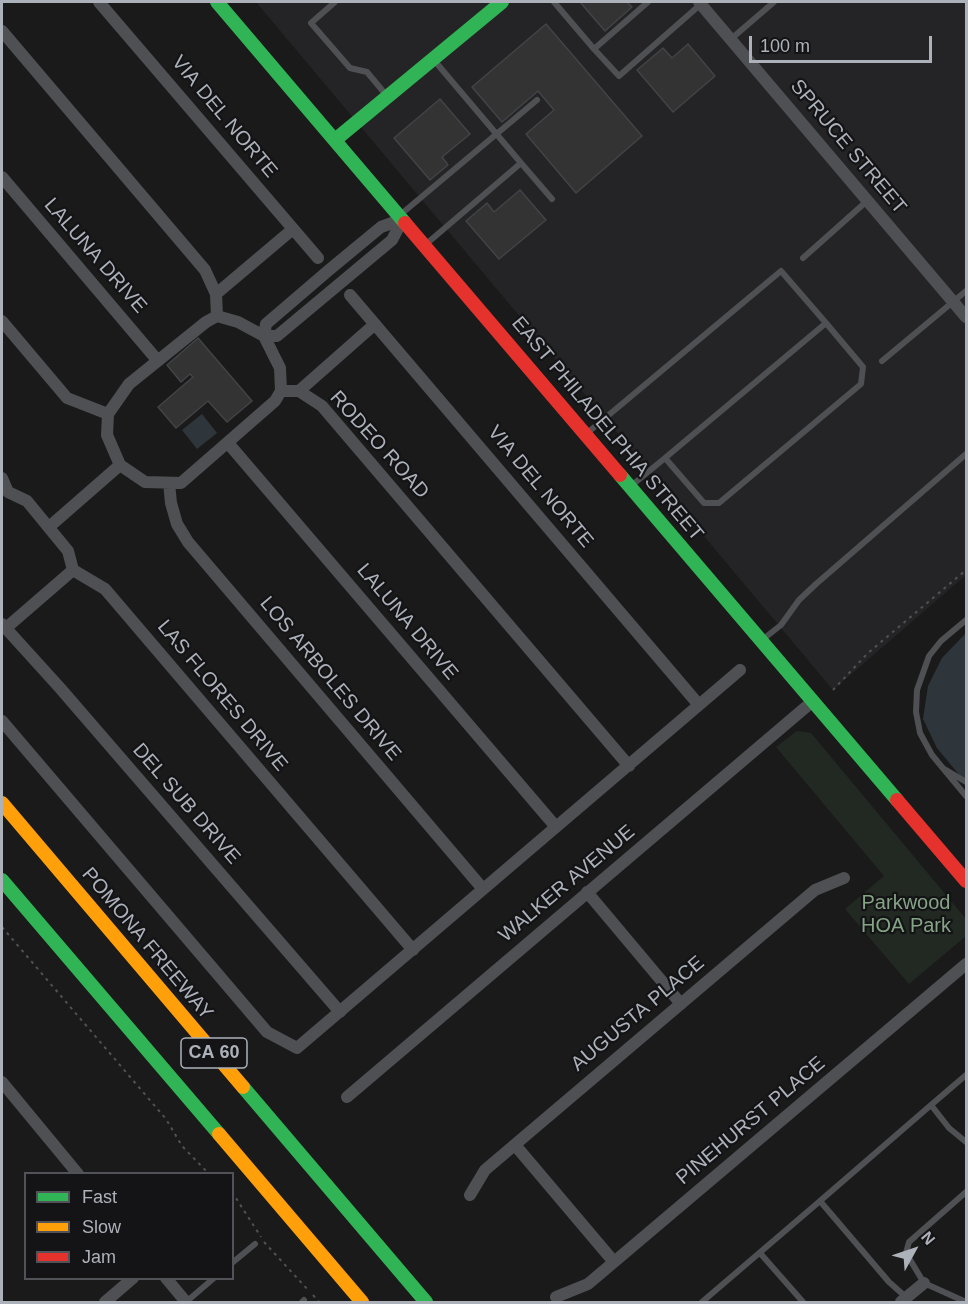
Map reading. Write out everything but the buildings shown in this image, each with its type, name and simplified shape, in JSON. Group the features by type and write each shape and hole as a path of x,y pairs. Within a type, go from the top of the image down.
{"main road":[{"name":"EAST PHILADELPHIA STREET","path":"217,2 966,881"},
{"path":"335,140 502,2"},
{"name":"POMONA FREEWAY","path":"2,803 426,1302"},
{"name":"CA 60","path":"2,880 362,1302"}],"street":[{"name":"VIA DEL NORTE","path":"99,2 318,258"},
{"name":"SPRUCE STREET","path":"700,3 966,317"},
{"path":"2,31 205,270 216,294 217,316"},
{"name":"LALUNA DRIVE","path":"2,177 158,361"},
{"path":"401,217 381,227 266,324 264,336 280,368 281,391 275,401 228,443 182,483 145,482 120,465 107,435 108,414 129,384 206,322 217,316 238,321 264,336 277,336 392,240 401,217"},
{"path":"216,294 293,229"},
{"name":"VIA DEL NORTE","path":"350,295 699,705"},
{"path":"2,321 67,398 108,414"},
{"path":"299,391 375,324"},
{"name":"RODEO ROAD","path":"281,391 299,391 322,405 629,766"},
{"name":"LALUNA DRIVE","path":"228,443 555,827"},
{"path":"48,527 120,465"},
{"path":"2,478 5,495 27,501 68,551 73,570 4,626"},
{"name":"LOS ARBOLES DRIVE","path":"169,483 171,503 177,524 188,542 483,889"},
{"name":"LAS FLORES DRIVE","path":"73,570 105,589 412,950"},
{"name":"DEL SUB DRIVE","path":"4,626 339,1012"},
{"path":"2,721 267,1032 297,1048 740,670"},
{"name":"WALKER AVENUE","path":"347,1097 813,701"},
{"name":"AUGUSTA PLACE","path":"470,1195 485,1170 815,890 844,878"},
{"path":"587,892 681,1004"},
{"name":"PINEHURST PLACE","path":"556,1297 588,1284 966,964"},
{"path":"2,1082 77,1172"},
{"path":"515,1145 614,1262"},
{"path":"105,1302 131,1280"},
{"path":"168,1280 186,1302"},
{"path":"904,1300 924,1283"}],"lane":[{"path":"335,2 311,23 350,68 367,72 388,96"},
{"path":"554,2 619,76 700,3"},
{"path":"594,49 648,2"},
{"path":"730,39 774,2"},
{"path":"432,59 552,199"},
{"path":"401,217 537,100"},
{"path":"425,245 521,163"},
{"path":"803,258 868,201"},
{"path":"586,434 781,271 863,367 861,384 719,504 704,503 665,458"},
{"path":"882,361 966,291"},
{"path":"631,487 826,323"},
{"path":"761,640 782,626 799,600 816,584 966,454"},
{"path":"966,620 941,641 930,656 917,690 916,712 920,733 932,755 966,796"},
{"path":"942,768 966,782"},
{"path":"702,1302 966,1075"},
{"path":"931,1105 949,1128 966,1142"},
{"path":"966,1192 909,1242 906,1252 924,1283 966,1302"},
{"path":"820,1201 904,1300"},
{"path":"234,1261 255,1244"},
{"path":"760,1253 803,1302"},
{"path":"186,1302 212,1280"}],"path":[{"path":"833,690 868,653 966,570"},
{"path":"2,927 166,1119 182,1146 208,1172"},
{"path":"234,1195 269,1249 319,1302"}],"shaded area":[{"path":"256,2 966,2 966,575 833,690"},
{"path":"202,414 217,433 197,449 182,430"},
{"path":"966,633 966,783 937,748 923,719 928,686 942,658"}],"green space":[{"name":"Parkwood HOA Park","path":"797,731 811,733 966,919 966,936 909,984 845,909 884,876 776,747"}],"traffic: fast":[{"path":"217,2 405,223"},
{"path":"335,140 502,2"},
{"path":"620,475 897,800"},
{"path":"2,880 219,1134"},
{"path":"243,1087 426,1302"}],"traffic: slow":[{"path":"2,803 243,1087"},
{"path":"219,1134 362,1302"}],"traffic: jam":[{"path":"405,223 620,475"},
{"path":"897,800 966,881"}]}
